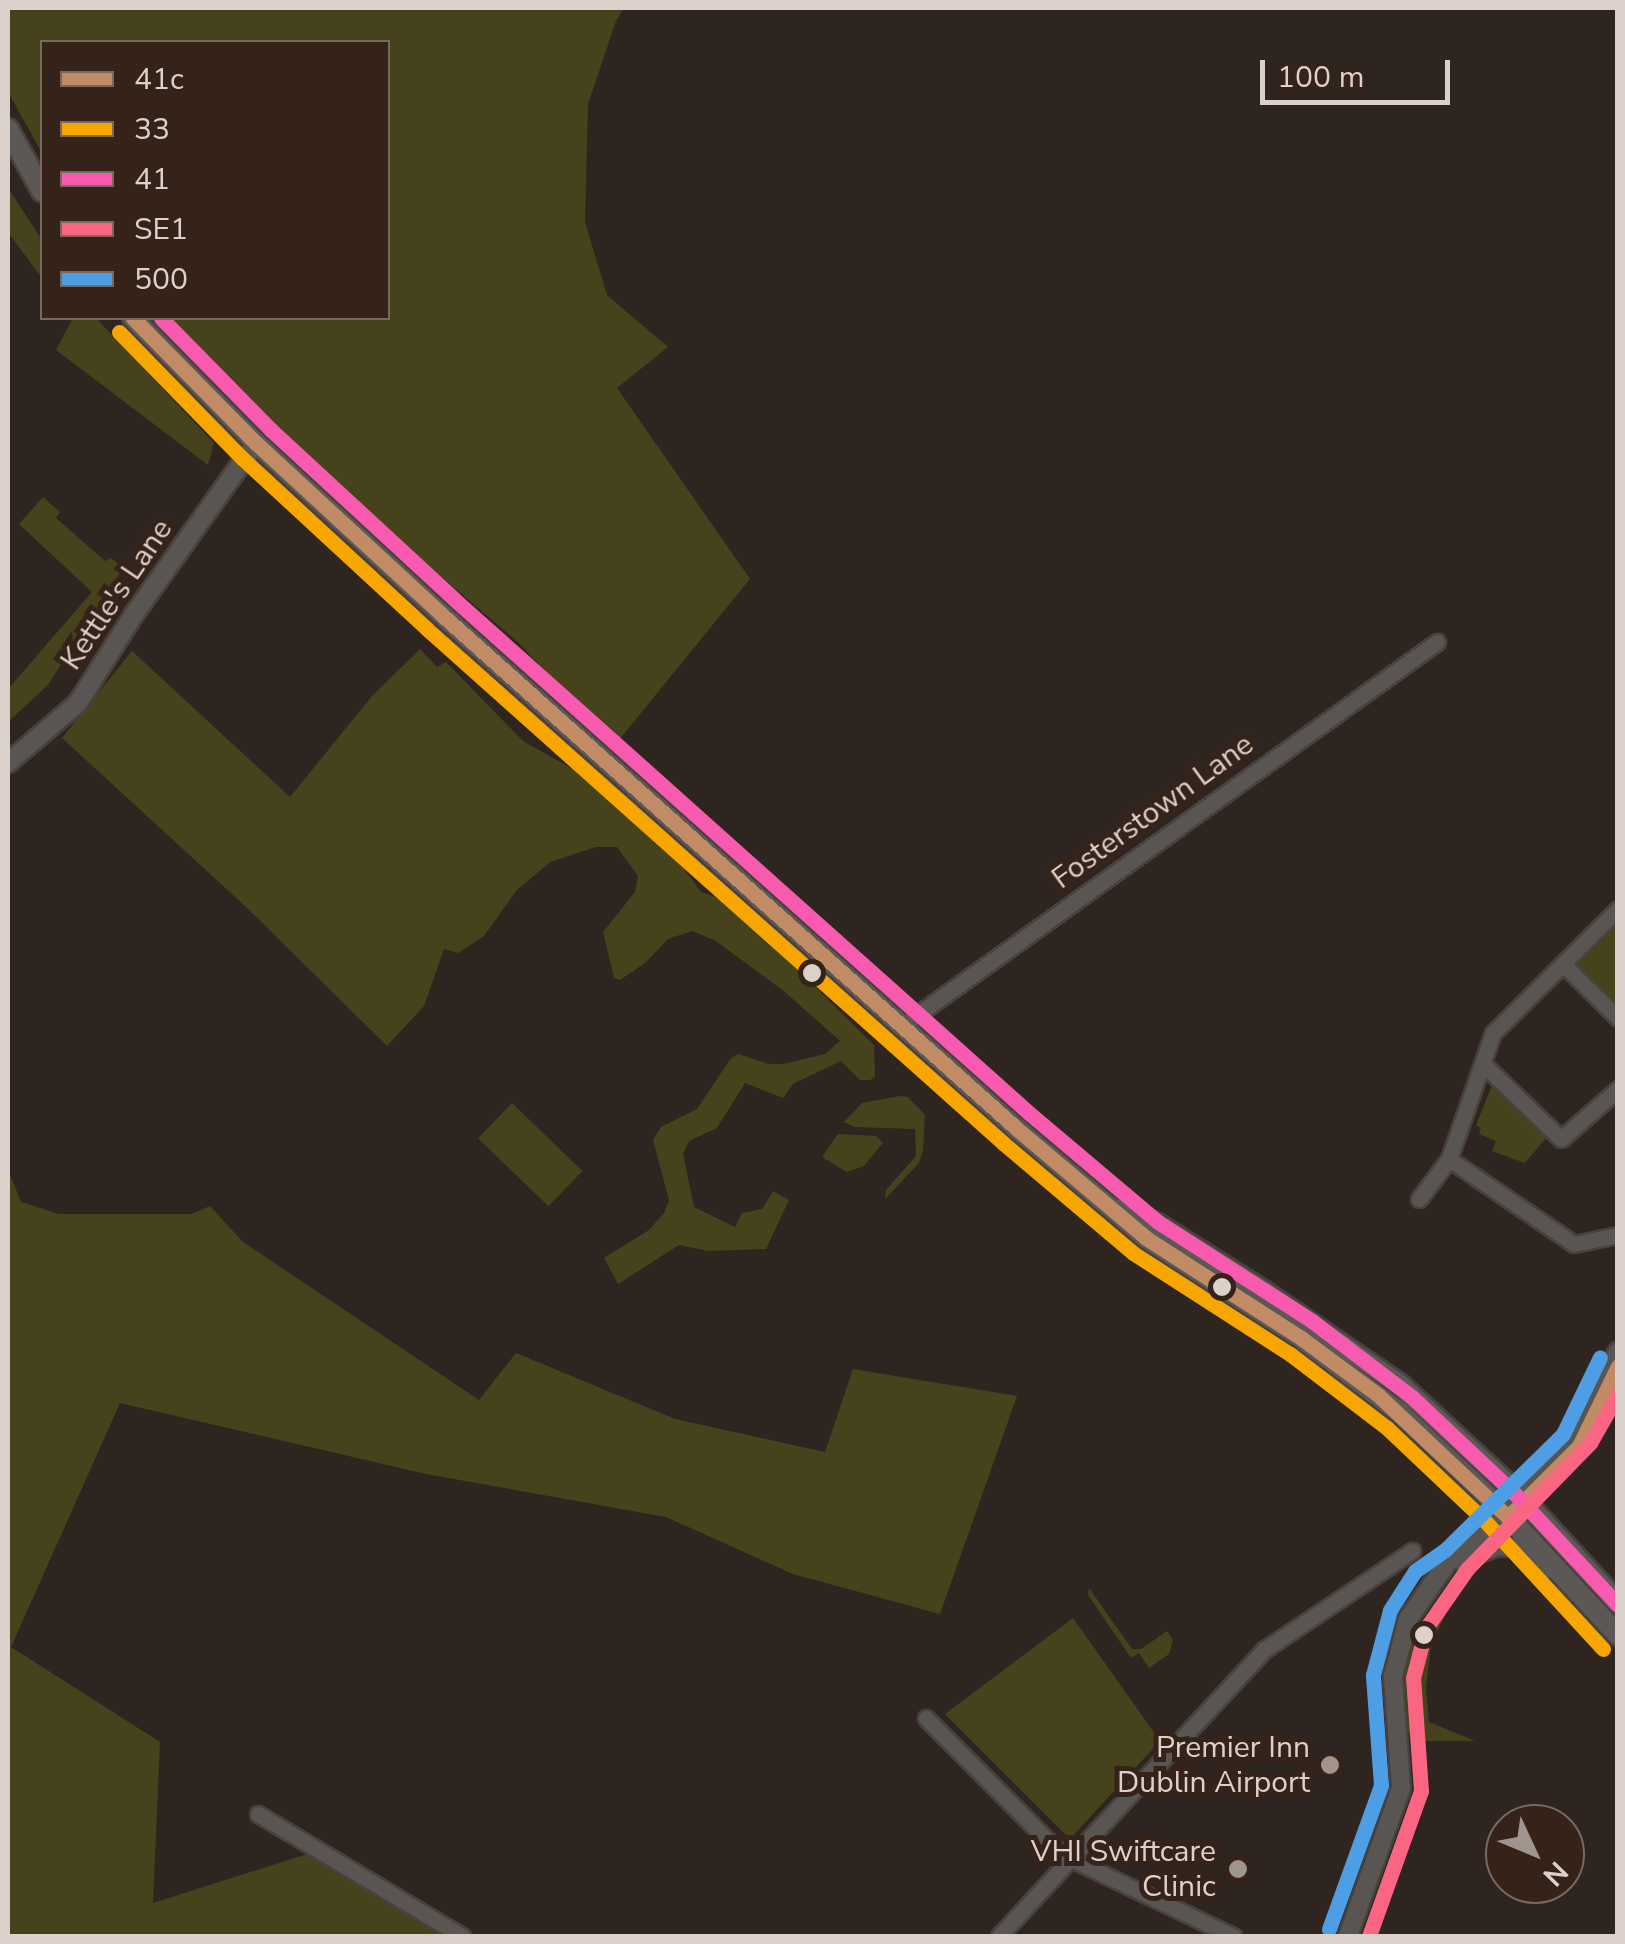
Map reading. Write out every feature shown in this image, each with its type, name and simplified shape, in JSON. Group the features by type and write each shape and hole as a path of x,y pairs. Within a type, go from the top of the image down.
{"main road":[{"path":"8,129 40,187"},
{"path":"135,320 256,443 900,1026 1107,1203 1157,1224 1370,1362 1424,1404 1512,1504 1618,1603"},
{"path":"1512,1504 1562,1578 1618,1635"}],"street":[{"name":"Kettle's Lane","path":"8,763 45,736 78,703 134,613 256,443"},
{"name":"Fosterstown Lane","path":"900,1026 1437,642"},
{"path":"1420,1199 1449,1159 1493,1033 1616,914"},
{"path":"1563,964 1618,1018"},
{"path":"1482,1064 1561,1139 1618,1089"},
{"path":"1449,1159 1574,1244 1618,1235"},
{"path":"1430,1586 1459,1564 1574,1430 1618,1352"},
{"path":"1348,1936 1398,1802 1402,1775 1393,1698 1395,1663 1408,1619 1430,1586 1590,1430 1618,1366"},
{"path":"1459,1564 1506,1545 1522,1550 1562,1578"},
{"path":"1000,1936 1265,1649 1412,1551"},
{"path":"926,1718 1070,1861 1233,1936"},
{"path":"258,1814 462,1936"}],"shaded area":[{"path":"8,8 624,8 588,104 585,222 607,295 668,347 617,388 750,579 614,746 520,644 285,443 166,320 390,320 390,40 40,40 40,149 8,92"},
{"path":"8,188 40,237 40,275 8,232"},
{"path":"72,320 98,320 214,443 208,465 56,350"},
{"path":"43,497 60,512 56,518 105,561 111,558 120,565 121,571 48,685 8,722 8,689 92,592 19,524"},
{"path":"420,649 437,667 446,662 523,741 601,785 669,848 701,892 719,898 745,917 874,1045 875,1077 870,1080 860,1080 841,1061 793,1084 783,1098 745,1083 717,1128 689,1141 683,1154 694,1207 735,1227 742,1213 762,1209 773,1191 789,1200 766,1249 708,1251 679,1245 618,1284 604,1258 649,1230 664,1213 669,1200 653,1140 661,1127 697,1109 731,1058 738,1054 769,1064 784,1064 825,1054 840,1041 785,992 716,941 692,931 668,939 645,963 620,980 614,978 603,932 635,892 638,876 617,847 596,847 550,862 516,891 484,936 458,953 444,949 424,1006 387,1046 245,906 62,738 132,651 290,797 372,696"},
{"path":"1609,926 1617,928 1617,1009 1575,963 1579,954 1583,957"},
{"path":"1493,1083 1547,1137 1525,1163 1492,1151 1496,1141 1479,1134 1481,1128 1476,1125"},
{"path":"908,1097 925,1115 923,1150 919,1163 885,1199 886,1190 916,1156 915,1129 855,1127 844,1122 862,1103"},
{"path":"512,1103 582,1171 548,1206 478,1138"},
{"path":"838,1134 876,1136 883,1143 864,1166 847,1172 822,1157"},
{"path":"8,1169 21,1202 59,1214 192,1214 210,1206 243,1242 479,1400 516,1353 675,1419 825,1452 853,1369 1017,1396 940,1614 793,1574 666,1517 426,1474 120,1403 11,1647 160,1742 153,1903 317,1851 462,1936 8,1936"},
{"path":"1467,1576 1469,1581 1451,1603 1431,1645 1426,1688 1429,1722 1475,1741 1418,1741 1404,1731 1402,1689 1410,1645 1422,1647 1434,1615"},
{"path":"1089,1588 1132,1649 1141,1649 1167,1631 1173,1640 1169,1654 1149,1668 1139,1653 1131,1658 1088,1595"},
{"path":"1073,1618 1160,1741 1070,1839 945,1714"}],"transit line":[{"name":"41c","path":"135,320 256,443 441,614 1016,1128 1146,1238 1301,1338 1378,1395 1508,1517 1579,1446 1618,1366"},
{"name":"41","path":"163,320 270,429 454,599 1029,1113 1158,1222 1312,1321 1412,1397 1514,1493 1618,1605"},
{"name":"33","path":"119,332 242,458 427,629 1003,1143 1133,1253 1290,1354 1387,1428 1485,1521 1603,1649"},
{"name":"500","path":"1329,1929 1381,1785 1373,1675 1390,1610 1415,1571 1446,1549 1563,1434 1600,1357"},
{"name":"SE1","path":"1369,1936 1421,1791 1413,1678 1426,1628 1467,1569 1590,1443 1618,1394"}],"place":[{"name":"Premier Inn Dublin Airport","path":"1330,1765"},
{"name":"VHI Swiftcare Clinic","path":"1238,1869"}]}
